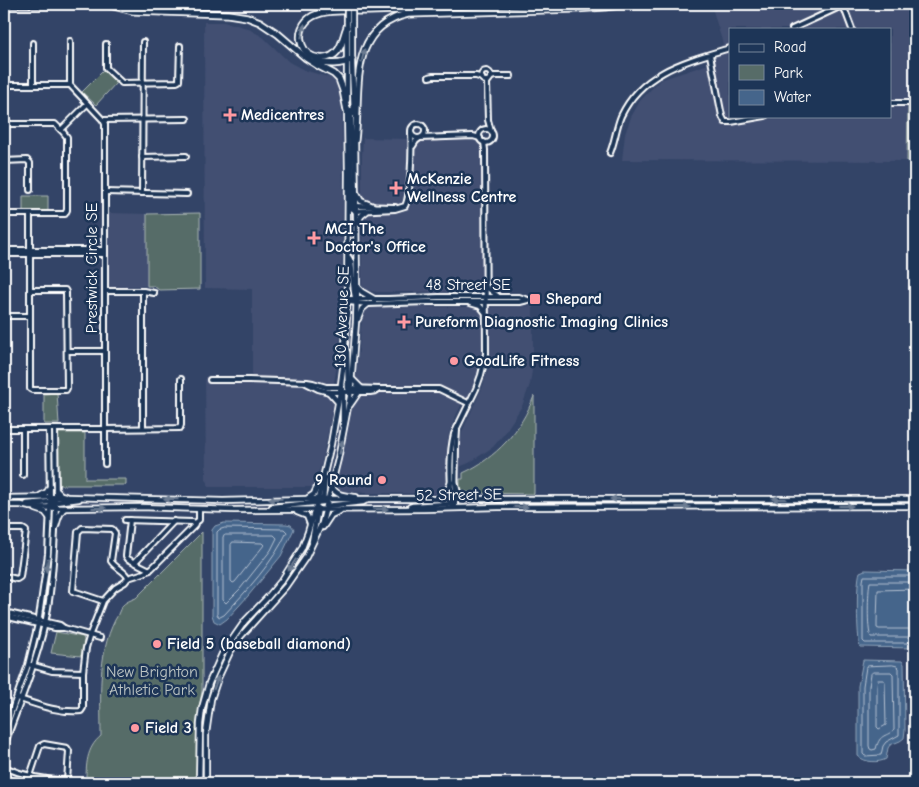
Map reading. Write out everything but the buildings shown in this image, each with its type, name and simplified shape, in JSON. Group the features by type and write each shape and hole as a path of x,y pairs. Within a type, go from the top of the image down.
{"highway":[{"path":"4,4 207,4"},
{"path":"106,4 133,11 228,14 260,22 306,58 330,71 339,79 347,110"},
{"path":"348,23 342,43 338,50 330,57 313,57 306,52 300,36 302,26 307,20 318,14 336,11 426,9 469,4"},
{"path":"355,140 359,79 363,52 373,34 396,17 408,14 604,8 628,4"},
{"path":"306,58 329,64 349,60"}],"main road":[{"name":"130 Avenue SE","path":"199,783 199,741 202,708 209,683 222,654 245,621 282,580 298,554 321,504 332,486 344,431 352,380 358,287 357,227 352,208 356,191 355,140 347,4"},
{"name":"130 Avenue SE","path":"206,783 206,734 209,708 218,678 230,652 241,636 286,586 300,567 320,530 324,470 341,390 346,343 348,257 352,208 347,74 349,60 348,23 352,4"},
{"path":"347,74 351,112 352,208"},
{"path":"356,191 361,201 373,206"},
{"path":"357,227 361,216 367,211"},
{"path":"348,257 351,262 356,300"},
{"path":"358,287 362,292 374,299"},
{"path":"356,322 362,308 368,304"},
{"path":"346,343 350,389"},
{"path":"348,408 360,390 352,380"},
{"path":"341,390 344,431"},
{"path":"329,392 338,402"},
{"path":"306,499 316,491 324,470"},
{"path":"453,482 458,492 473,499"},
{"path":"441,500 453,482"},
{"path":"332,486 333,490 340,494 362,499"},
{"path":"38,497 45,494 50,487"},
{"path":"56,490 61,495 68,497"},
{"name":"52 Street SE","path":"4,498 38,497 50,502"},
{"name":"52 Street SE","path":"4,505 30,507 56,502 68,497 223,501 306,499 321,504 354,509 407,509 473,499 915,499"},
{"path":"21,505 85,498"},
{"name":"52 Street SE","path":"56,502 66,508 140,507 261,510 291,510 362,499 441,500 453,503 915,506"},
{"path":"261,510 270,507 362,502 368,499"},
{"path":"30,507 45,512 49,517"},
{"path":"56,526 59,515 66,508"},
{"path":"300,567 308,557 327,518 337,512 354,509"},
{"path":"291,510 307,516 310,528"},
{"path":"206,767 204,721 201,719 206,715 209,708"}],"street":[{"path":"794,28 845,4 852,28"},
{"path":"70,42 70,85 103,120 187,119"},
{"path":"142,193 143,42"},
{"path":"33,43 33,85"},
{"path":"106,44 106,68 122,83 179,81 180,46"},
{"path":"610,153 621,116 628,102 644,84 667,69 729,48"},
{"path":"710,54 722,116 725,122 753,118"},
{"path":"431,76 476,76 488,78 511,76"},
{"path":"473,136 486,128 488,120 488,78"},
{"path":"4,85 70,85"},
{"path":"892,103 915,103"},
{"path":"61,130 87,104"},
{"name":"Prestwick Circle SE","path":"103,120 106,138 105,464"},
{"path":"411,133 413,136 420,138 473,136 485,142 490,142 493,134 488,120"},
{"path":"4,124 55,124 67,137 67,211 65,214 4,214"},
{"path":"352,208 367,211 405,206 409,188 412,128 415,125 419,125 431,136 437,137"},
{"path":"411,151 414,144 423,135 424,128"},
{"path":"486,128 492,131"},
{"path":"480,132 480,138"},
{"path":"453,503 458,428 481,375 485,359 485,142"},
{"path":"142,157 186,156"},
{"path":"4,160 27,160 30,163 30,190"},
{"path":"105,192 187,194"},
{"path":"352,208 373,206 400,208"},
{"path":"30,214 30,252 30,290 30,389 66,390 66,292 65,290 30,290"},
{"path":"4,250 105,252"},
{"path":"4,254 30,252"},
{"path":"486,287 499,297"},
{"path":"143,291 143,428"},
{"path":"105,292 154,292"},
{"name":"48 Street SE","path":"348,301 356,300 374,299 430,297 486,300 520,302 528,300 499,297 486,300 468,302 368,304 356,300"},
{"path":"468,302 480,306 486,313"},
{"path":"4,316 30,316"},
{"path":"67,351 105,351"},
{"path":"4,429 180,428 181,379"},
{"path":"210,380 313,382 341,390"},
{"path":"305,383 329,392 350,389 376,392 379,389 439,389 468,403"},
{"path":"23,429 23,475"},
{"path":"30,665 48,554 50,502 49,429"},
{"path":"4,746 5,733 44,624 52,576 56,526 55,429"},
{"path":"19,698 57,711 81,711 83,708 83,672 86,648 103,601 128,578 144,574 150,570 199,520 199,509"},
{"path":"124,520 195,523"},
{"path":"130,520 126,556 128,559 150,570"},
{"path":"135,562 174,521"},
{"path":"103,601 73,591 78,532 82,528 112,528 115,532 111,561 128,578"},
{"path":"4,529 23,529 26,531 20,577 17,579 4,576"},
{"path":"4,612 59,629 64,628 100,638"},
{"path":"4,616 38,622"},
{"path":"30,665 52,671 83,672"},
{"path":"4,766 30,776 67,782 69,751 67,748 44,744 40,746 30,776"}],"shaded area":[{"path":"711,4 915,4 915,99 908,99 907,161 622,160 625,134 631,117 640,101 660,80 709,64 723,44"},
{"path":"204,22 223,22 247,28 263,37 289,62 304,70 334,79 340,91 343,194 341,329 331,419 321,465 313,487 208,487 206,480 205,377 252,377 252,289 205,288"},
{"path":"363,138 409,139 405,198 401,204 366,202 362,198"},
{"path":"427,140 476,140 480,143 482,152 481,291 377,292 366,290 362,285 362,219 366,214 372,212 403,211 411,206 415,146 417,143"},
{"path":"109,213 147,214 147,286 109,287"},
{"path":"533,306 532,371 530,384 522,406 493,447 469,463 459,467 462,432 483,386 489,366 489,309 492,307"},
{"path":"475,307 483,312 484,348 482,359 477,378 467,398 464,399 449,434 445,491 441,494 367,493 336,490 352,410 358,396 356,380 364,311 369,308"}],"green space":[{"path":"104,70 116,83 96,105 82,92"},
{"path":"908,106 915,106 915,161 907,161"},
{"path":"23,196 48,196 48,210 23,211"},
{"path":"200,213 200,289 159,290 154,286 147,286 147,214"},
{"path":"57,393 59,424 44,424 44,394"},
{"path":"534,396 534,494 464,492 460,488 460,479 463,479 463,473 486,460 506,442 522,421"},
{"path":"58,433 85,433 85,479 126,479 126,485 59,485"},
{"name":"New Brighton Athletic Park","path":"202,532 202,691 196,725 198,731 197,783 86,783 90,752 92,746 101,736 101,677 105,648 115,620 123,605 136,598"},
{"path":"56,632 83,637 81,656 51,653"}],"water":[{"path":"224,523 286,524 291,525 294,529 281,556 248,596 220,624 214,621 212,615 212,530 215,526"},
{"path":"865,570 915,571 915,648 860,647 858,587 860,572"},
{"path":"863,660 902,661 904,664 904,738 890,745 886,759 880,761 872,762 858,756 858,686"}],"place":[{"name":"Medicentres","path":"230,115"},
{"name":"McKenzie Wellness Centre","path":"396,188"},
{"name":"MCI The Doctor's Office","path":"314,238"},
{"name":"Shepard","path":"535,299"},
{"name":"Pureform Diagnostic Imaging Clinics","path":"404,322"},
{"name":"GoodLife Fitness","path":"454,361"},
{"name":"9 Round","path":"382,480"},
{"name":"Field 5 (baseball diamond)","path":"157,644"},
{"name":"Field 3","path":"135,728"}]}
